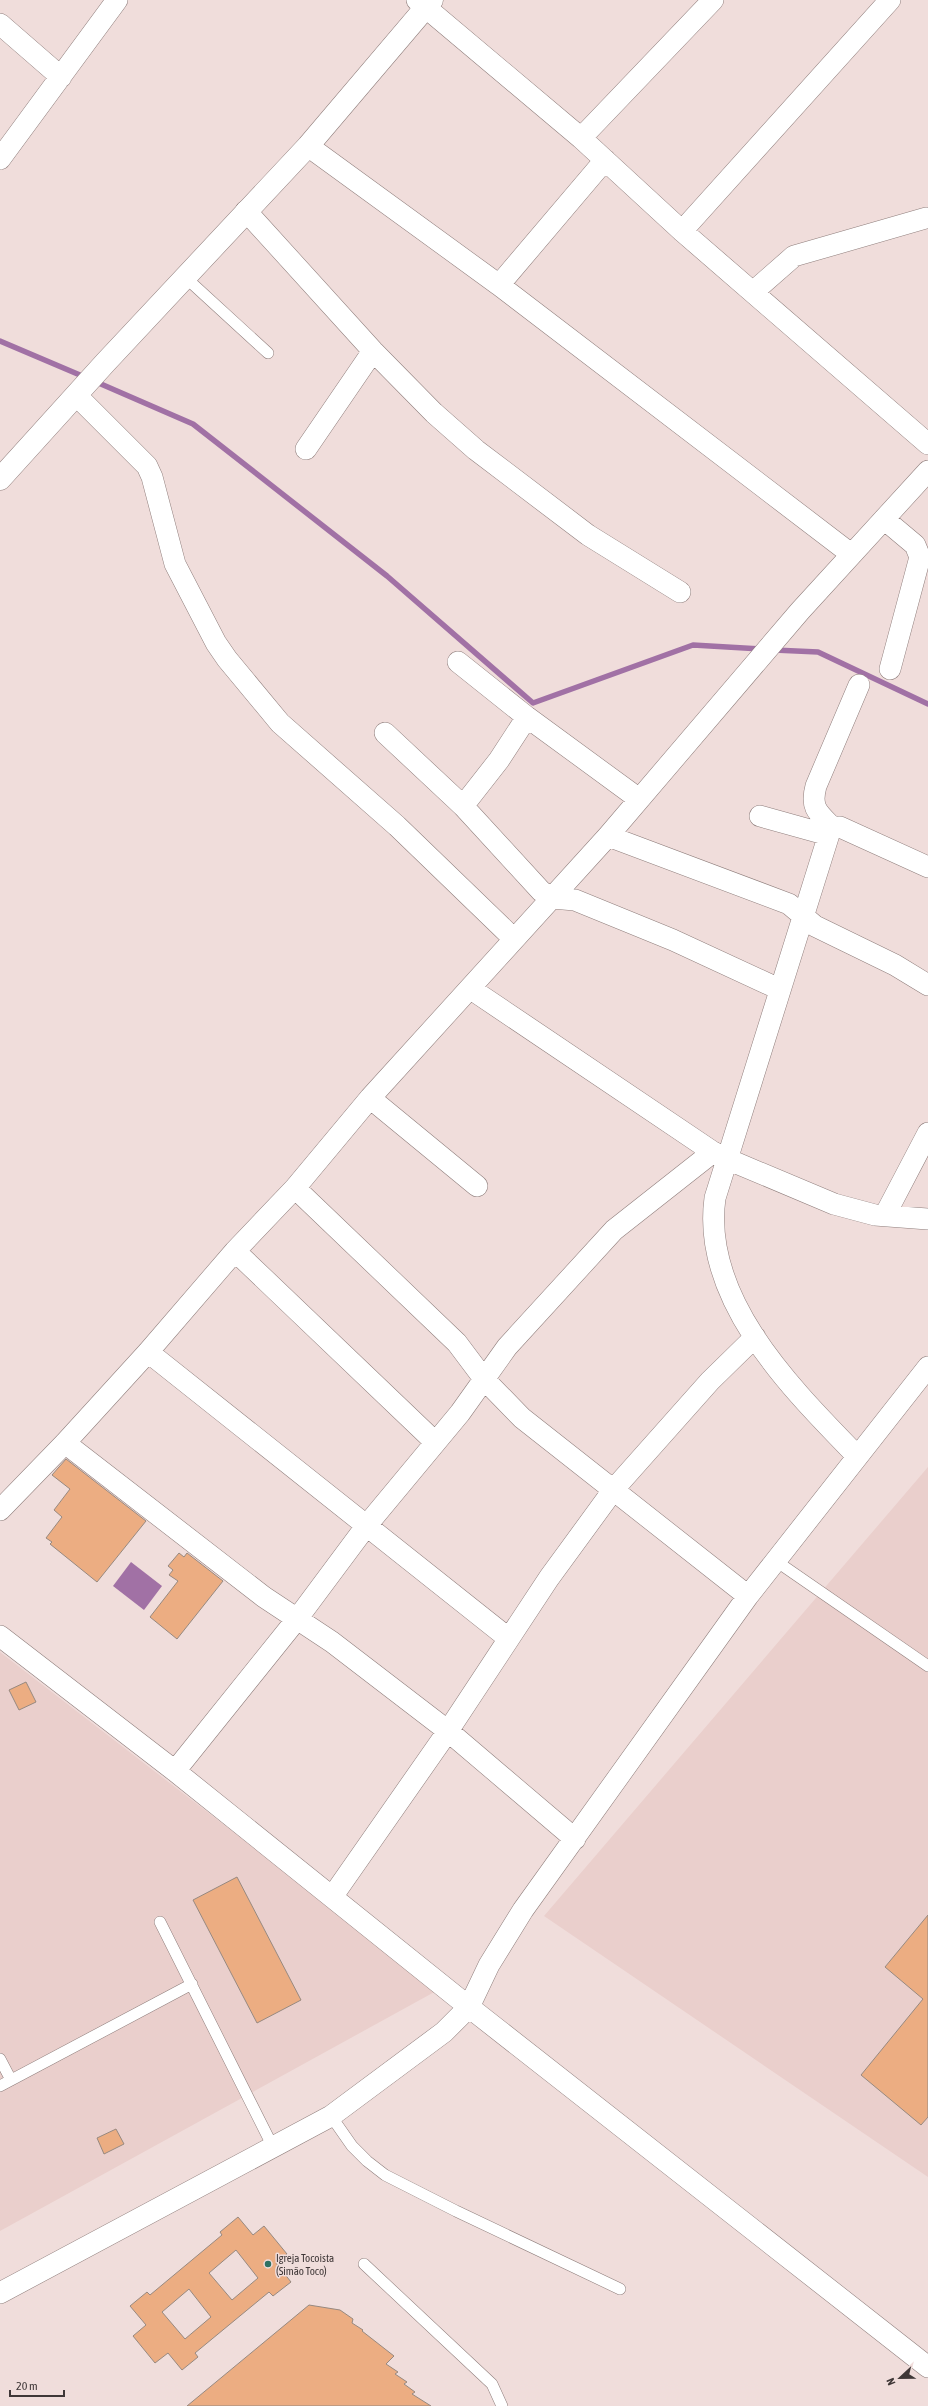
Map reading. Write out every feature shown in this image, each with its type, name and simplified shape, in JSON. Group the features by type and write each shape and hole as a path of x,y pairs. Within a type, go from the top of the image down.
{"street":[{"path":"0,158 117,0"},
{"path":"581,138 713,0"},
{"path":"682,231 890,0"},
{"path":"0,479 105,363 308,146 425,3 581,138 682,231 928,444"},
{"path":"0,24 61,77"},
{"path":"308,146 499,285 851,554"},
{"path":"499,285 605,160"},
{"path":"246,211 373,351 434,413 476,450 588,535 680,592"},
{"path":"753,292 794,256 926,218"},
{"path":"306,449 373,351"},
{"path":"79,392 147,466 152,477 175,564 184,584 216,643 259,700 280,722 397,826 514,939"},
{"path":"0,1510 65,1443 148,1352 235,1251 295,1188 370,1098 471,989 514,939 608,836 800,611 928,471"},
{"path":"884,519 915,544 920,557 890,670"},
{"path":"458,662 527,717 640,799"},
{"path":"857,1456 815,1414 766,1355 730,1291 714,1235 715,1198 720,1156 804,917 830,831 817,811 813,800 816,786 859,685"},
{"path":"463,806 499,760 527,717"},
{"path":"385,732 463,806 533,884 552,898 575,900 673,940 779,989"},
{"path":"760,816 830,831 840,827 928,867"},
{"path":"608,836 789,904 815,926 895,965 928,986"},
{"path":"471,989 720,1156 816,1198 853,1210 928,1219"},
{"path":"370,1098 477,1186"},
{"path":"885,1215 928,1133"},
{"path":"175,1771 297,1619 367,1525 484,1380 507,1347 599,1245 627,1218 720,1156"},
{"path":"295,1188 457,1343 484,1380 522,1418 748,1596"},
{"path":"235,1251 435,1442"},
{"path":"332,1897 448,1731 508,1638 614,1489 710,1381 755,1337"},
{"path":"148,1352 508,1638"},
{"path":"0,2292 332,2116 444,2032 469,2007 489,1965 523,1910 748,1596 928,1367"},
{"path":"65,1443 264,1597 332,1642 448,1731 575,1839"},
{"path":"0,1636 175,1771 469,2007 928,2367"}],"lane":[{"path":"185,278 268,353"},
{"path":"776,1561 928,1666"},
{"path":"160,1922 273,2147"},
{"path":"0,2086 192,1984"},
{"path":"0,2060 12,2080"},
{"path":"332,2116 352,2146 367,2161 385,2175 456,2211 620,2289"},
{"path":"364,2264 492,2384 502,2406"}],"shaded area":[{"path":"928,1467 928,2177 544,1916"},
{"path":"131,1562 162,1586 144,1610 113,1586"},
{"path":"0,1652 438,1990 0,2231"}],"building":[{"path":"66,1459 146,1521 97,1582 50,1544 52,1542 46,1538 62,1517 54,1510 70,1489 52,1475"},
{"path":"179,1553 184,1557 187,1553 223,1581 177,1639 150,1617 178,1581 169,1575 173,1570 168,1566"},
{"path":"26,1682 36,1702 19,1710 9,1690"},
{"path":"237,1877 301,2000 257,2023 193,1900"},
{"path":"928,1915 928,2117 921,2125 861,2075 923,1999 885,1967"},
{"path":"116,2129 124,2144 104,2154 97,2138"},
{"path":"238,2217 253,2235 264,2226 287,2254 276,2263 291,2282 273,2296 269,2292 195,2353 198,2357 182,2370 168,2353 155,2363 133,2336 146,2325 130,2306 147,2292 150,2295 222,2235 220,2232","holes":["236,2250 258,2278 232,2300 209,2273","189,2289 211,2317 185,2339 162,2312"]},
{"path":"309,2305 340,2310 353,2319 352,2323 363,2330 362,2331 394,2356 386,2364 398,2372 395,2374 407,2382 404,2384 415,2392 412,2394 431,2406 187,2406"}],"waterway":[{"path":"0,341 87,378"},
{"path":"94,381 193,424 387,576 533,703 693,645 761,649"},
{"path":"774,650 818,652 928,704"}],"place":[{"name":"Igreja Tocoista (Simão Toco)","path":"268,2264"}]}
